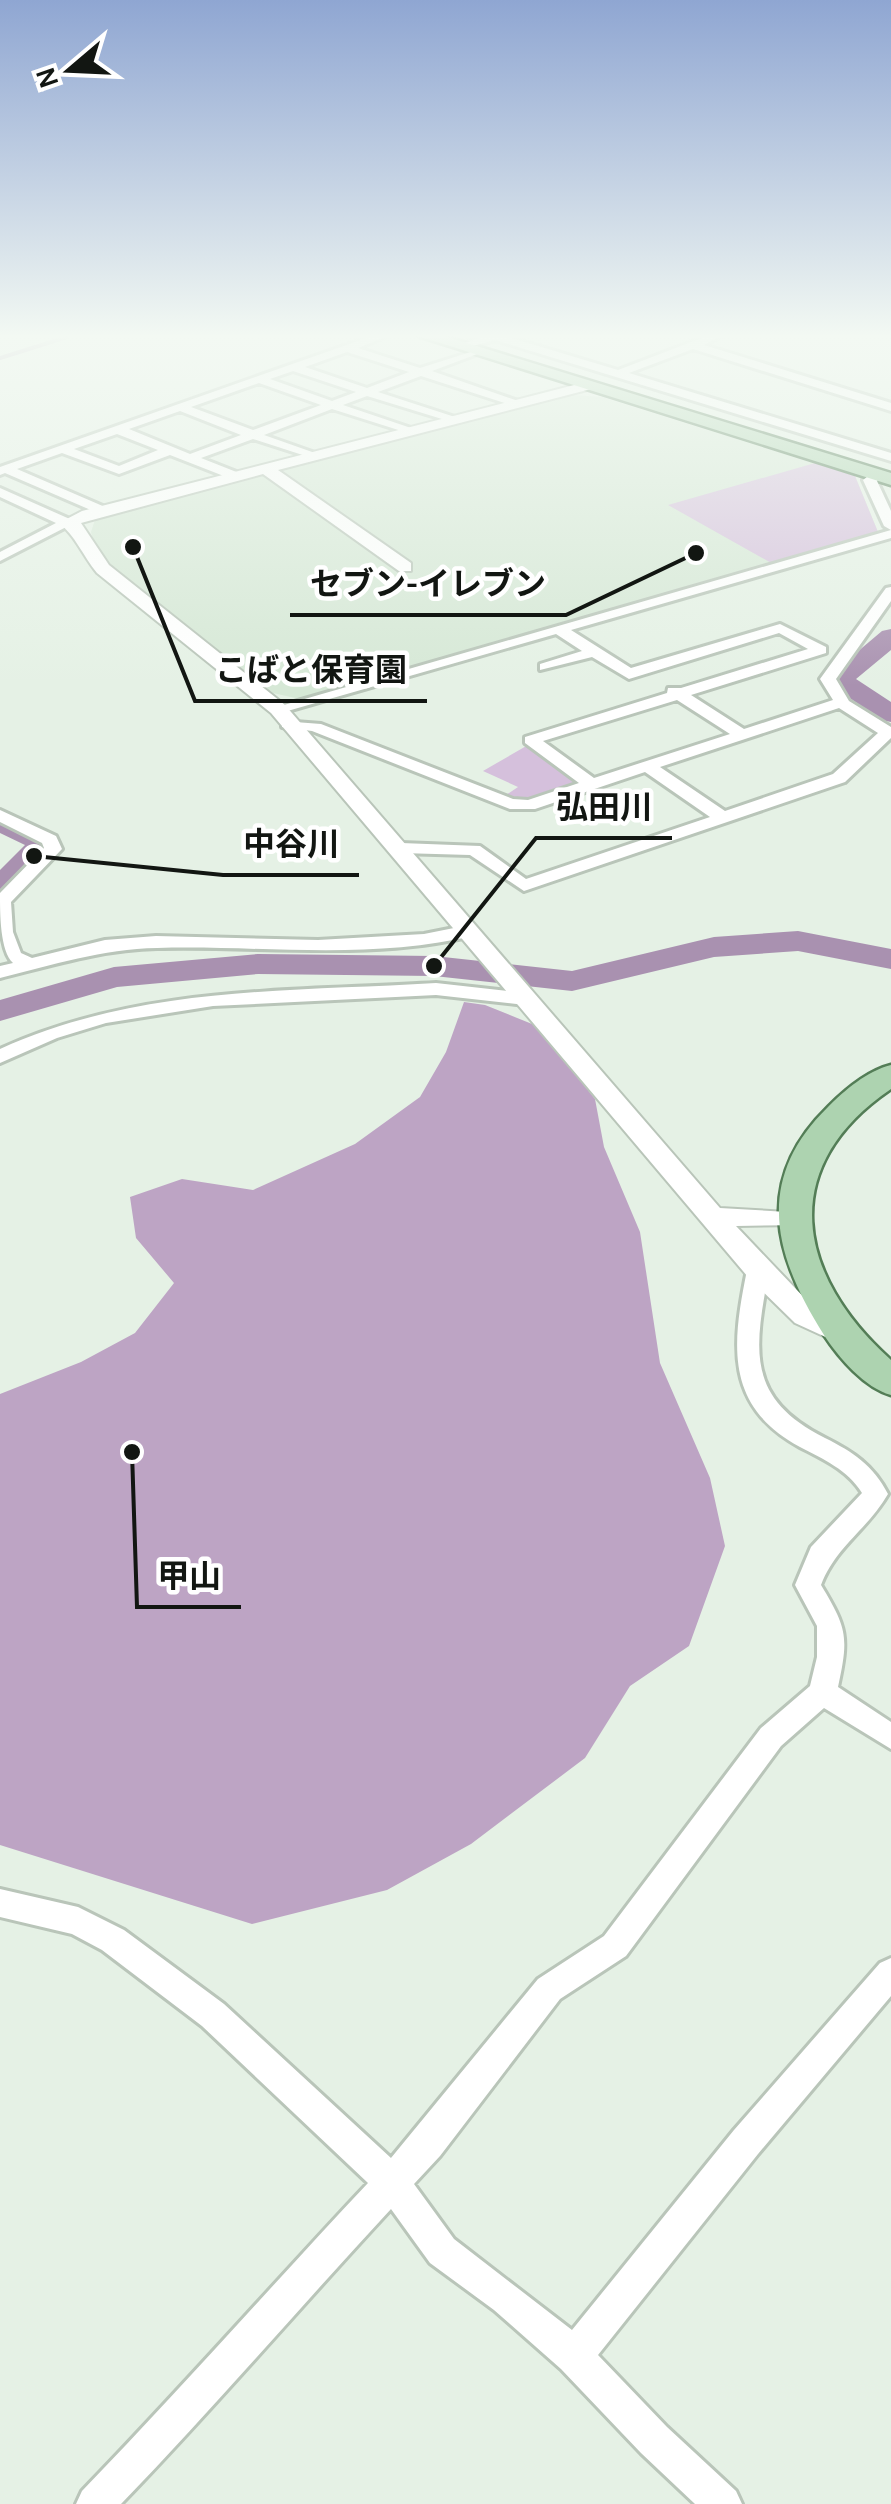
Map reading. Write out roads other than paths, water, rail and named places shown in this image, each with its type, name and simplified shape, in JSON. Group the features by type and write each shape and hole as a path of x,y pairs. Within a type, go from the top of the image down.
{"main road":[{"path":"829,453 884,468"},
{"path":"891,1075 834,1114 812,1145 796,1183 794,1219 799,1252 813,1287 843,1335 891,1382"}],"street":[{"path":"3,470 50,453"},
{"path":"75,453 119,470 163,453"},
{"path":"177,453 234,476"},
{"path":"190,458 204,453"},
{"path":"301,453 310,456"},
{"path":"0,558 67,522 100,510 323,453"},
{"path":"283,717 557,628 891,530 870,480 884,468 842,453"},
{"path":"264,467 404,566"},
{"path":"3,470 100,510"},
{"path":"0,492 77,527 88,554 103,569 283,717 401,848 758,1270 805,1316 843,1335"},
{"path":"401,848 474,850 524,886 839,778 886,736 883,726 842,702 828,679 891,591"},
{"path":"557,628 629,674 780,628 821,650 849,653"},
{"path":"592,785 531,740 821,650"},
{"path":"545,667 594,652"},
{"path":"641,670 740,734"},
{"path":"283,717 510,804 528,805 842,702"},
{"path":"646,765 722,818"},
{"path":"0,815 50,840 53,849 2,901 4,932 14,956 13,968 105,946 156,942 318,946 424,940 470,931"},
{"path":"0,1057 66,1027 188,1005 436,989 468,989 492,996 522,995"},
{"path":"715,1217 794,1219"},
{"path":"95,2504 201,2395 236,2348 428,2144 549,1989 615,1946 771,1737 824,1692 832,1657 831,1625 808,1585 820,1554 862,1513 879,1479 770,1414 749,1366 748,1324 758,1270"},
{"path":"824,1692 891,1737"},
{"path":"0,1904 78,1922 157,1970 213,2014 392,2182 442,2252 506,2298 574,2356 654,2440 723,2504"},
{"path":"574,2356 746,2142 891,1974"}],"waterway":[{"path":"891,637 838,680 891,714"},
{"path":"0,821 36,838 41,846 0,889"},
{"path":"0,1011 114,977 258,964 434,966 572,981 714,947 798,941 891,959"}],"place":[{"name":"こばと保育園","path":"133,547"},
{"name":"セブン-イレブン","path":"696,553"},
{"name":"中谷川","path":"34,856"},
{"name":"弘田川","path":"434,966"},
{"name":"甲山","path":"132,1452"}]}
